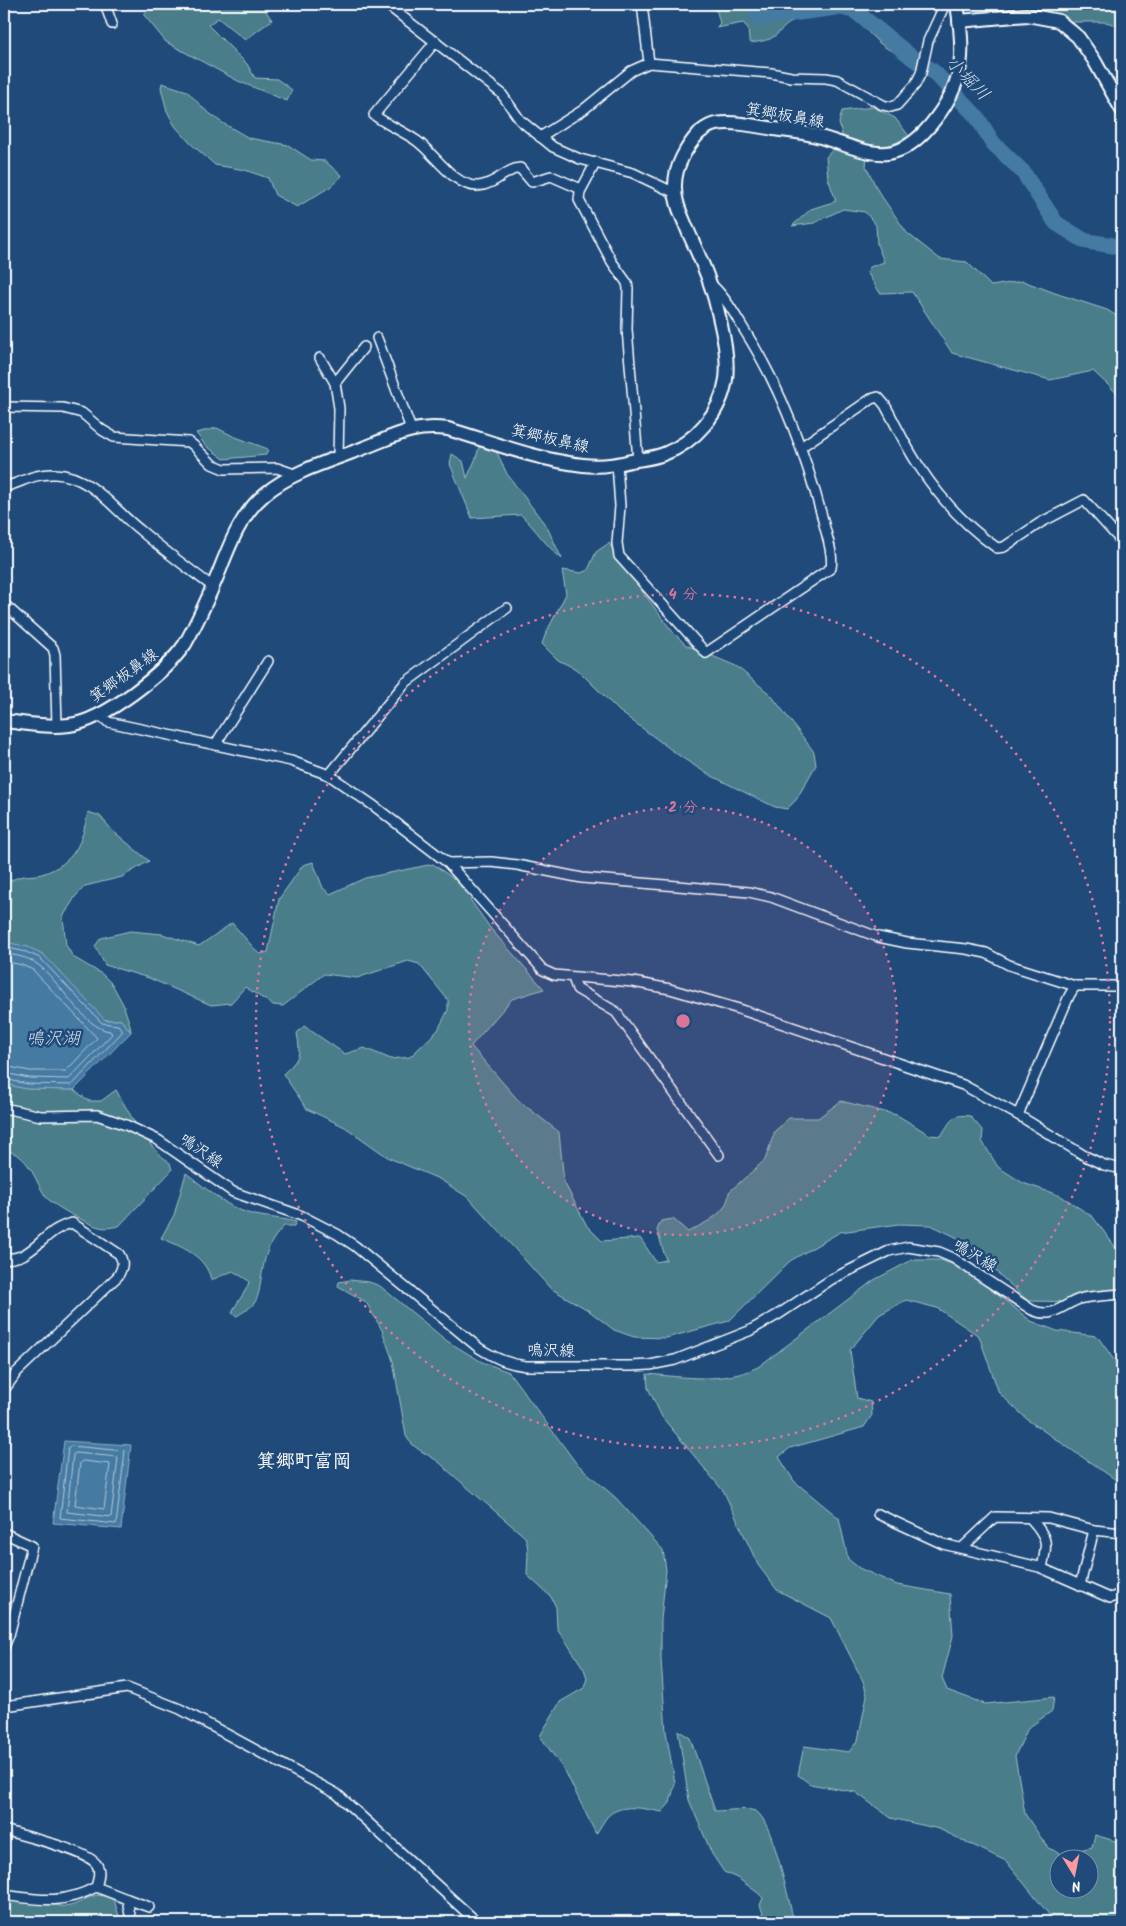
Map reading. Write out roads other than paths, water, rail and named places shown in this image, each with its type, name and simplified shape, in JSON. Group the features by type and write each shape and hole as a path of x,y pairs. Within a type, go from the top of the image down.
{"main road":[{"name":"箕郷板鼻線","path":"4,721 57,726 81,723 100,715 155,676 175,658 189,637 236,532 248,512 266,493 296,475 411,429 430,426 448,429 571,463 593,466 617,464 663,455 686,442 702,428 720,401 726,377 726,362 710,284 679,211 675,193 674,183 679,164 691,142 704,129 717,124 731,123 807,134 873,154 886,153 907,146 920,137 932,123 945,106 957,83 962,59 962,45 956,4"},
{"path":"959,21 1027,15 1059,21 1078,37 1094,60 1122,110"}],"street":[{"path":"105,4 112,24"},
{"path":"386,4 501,93 520,120 553,146 580,158 633,173 675,193"},
{"path":"642,4 649,64"},
{"path":"540,137 583,110 631,71 649,64 837,80 883,105 896,105 916,85 921,74 928,41 945,4"},
{"path":"436,41 374,115 385,124 420,143 456,178 470,186 484,185 500,178 515,168 520,168 532,182 551,176 582,189"},
{"path":"596,162 582,189 579,200 612,262 627,283 627,330 638,460"},
{"path":"617,464 620,506 617,543 619,556 706,653 831,568 829,548 814,487 801,446 764,361 727,303 710,284"},
{"path":"377,338 411,429"},
{"path":"336,383 364,347"},
{"path":"320,358 336,383 339,408 338,458"},
{"path":"801,446 871,399 878,397 885,405 919,466 931,483 972,527 997,548 1004,547 1040,523 1084,500 1122,542"},
{"path":"4,408 42,407 76,411 82,413 102,430 114,437 188,442 212,464 224,469 266,466 296,475"},
{"path":"4,487 37,474 57,474 74,478 91,487 130,523 213,587"},
{"path":"4,604 53,648 55,655 57,726"},
{"path":"329,776 405,682 507,608"},
{"path":"215,744 268,661"},
{"path":"100,715 108,722 291,761 329,776 374,806 448,863 543,970 554,975 648,984 740,1009 963,1085 1085,1156 1104,1165 1122,1169"},
{"path":"448,863 491,862 517,865 582,878 749,892 771,897 878,937 907,943 966,949 986,954 1010,965 1075,986 1122,986"},
{"path":"573,978 576,989 616,1012 719,1155"},
{"path":"1018,1116 1068,996 1075,986"},
{"name":"鳴沢線","path":"4,1108 41,1116 97,1115 126,1125 158,1140 234,1192 302,1216 337,1234 479,1348 510,1364 631,1366 650,1365 674,1360 749,1331 779,1314 832,1279 889,1251 908,1247 939,1252 953,1258 1040,1314 1050,1313 1081,1299 1122,1294"},
{"path":"4,1260 25,1254 54,1230 72,1223 119,1254 123,1267 118,1276 17,1372 4,1390"},
{"path":"878,1514 943,1544 1042,1568 1110,1598 1122,1594"},
{"path":"962,1548 995,1517 1049,1518 1094,1530 1122,1533"},
{"path":"1031,1519 1042,1531 1045,1539 1046,1547 1042,1568"},
{"path":"1080,1585 1094,1530"},
{"path":"4,1533 32,1546 9,1636 4,1647"},
{"path":"4,1704 127,1688 180,1709 337,1794 477,1922"},
{"path":"4,1830 80,1853 93,1860 98,1866 99,1877 96,1887"},
{"path":"4,1895 56,1901 70,1899 96,1887 149,1907"},
{"path":"128,1898 129,1922"}],"water":[{"name":"鳴沢湖","path":"4,943 28,947 43,954 105,1020 121,1020 131,1032 74,1090 27,1089 4,1084"},
{"path":"64,1441 131,1445 121,1529 53,1523"}],"waterway":[{"name":"小堀川","path":"755,4 759,18 840,7 855,11 914,59 934,72 977,117 993,143 1023,172 1056,223 1085,241 1122,247"}],"district":[{"name":"箕郷町富岡","path":"304,1462"}]}
